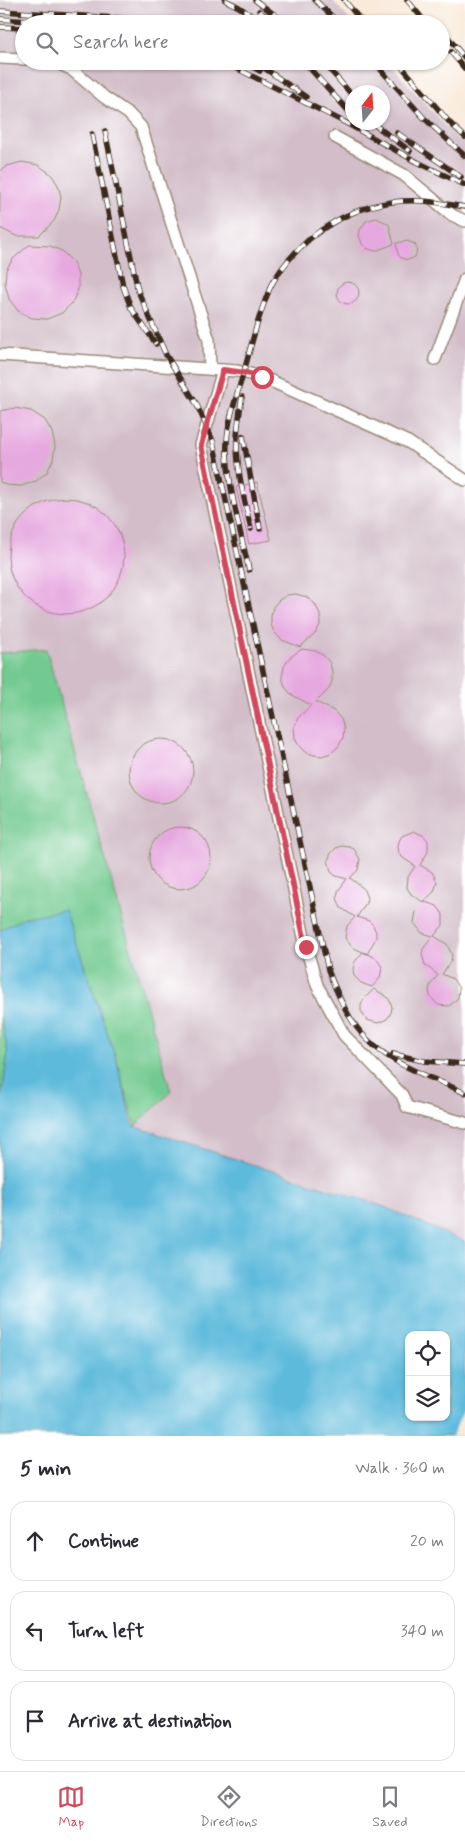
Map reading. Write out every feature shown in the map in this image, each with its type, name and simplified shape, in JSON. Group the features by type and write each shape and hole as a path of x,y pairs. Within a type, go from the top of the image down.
{"lane":[{"path":"0,58 15,59"},
{"path":"72,70 104,97 129,114 141,127 209,340 210,369"},
{"path":"335,137 404,175 452,215 465,221"},
{"path":"435,359 465,279"},
{"path":"0,355 223,370 262,377 408,442 465,480"},
{"path":"223,370 201,445 304,937 317,985 344,1035 402,1095 407,1106 465,1123"}],"shaded area":[{"path":"0,0 332,0 345,15 15,15 15,70 395,70 460,142 465,136 465,1242 382,1206 133,1126 171,1091 46,649 0,653"}],"green space":[{"path":"46,649 171,1092 135,1126 116,1058 65,911 0,930 0,653"},
{"path":"0,1013 8,1053 1,1101 0,1100"}],"water":[{"path":"65,910 116,1058 133,1126 382,1206 465,1242 465,1436 0,1436 0,1100 8,1053 0,1013 0,930 25,917"}],"pier":[{"path":"465,1407 465,1436 452,1436"}],"building":[{"path":"22,162 38,165 51,174 58,185 61,197 59,210 54,221 39,236 16,236 0,228 0,171 7,166"},
{"path":"376,218 389,225 394,244 375,251 366,248 362,244 359,235 366,221"},
{"path":"407,241 415,244 417,250 415,257 408,260 401,258 398,254 396,243"},
{"path":"29,245 50,246 62,251 73,262 78,275 78,290 72,303 62,313 47,319 32,318 18,311 9,299 5,284 6,270 13,259"},
{"path":"348,282 356,285 359,293 356,301 348,304 340,301 337,293 340,285"},
{"path":"15,408 31,411 45,420 52,432 55,446 53,460 47,472 36,481 21,486 6,485 0,482 0,411"},
{"path":"257,482 271,540 249,544 236,487"},
{"path":"66,498 88,503 107,515 119,534 124,556 119,578 107,597 88,609 66,614 44,609 25,597 13,578 8,556 13,534 25,515 44,503"},
{"path":"296,594 307,597 315,604 320,614 320,625 315,634 300,647 282,640 275,633 271,625 273,607 287,595"},
{"path":"302,649 316,651 330,663 332,681 329,689 316,702 334,711 341,719 344,728 343,738 338,747 331,753 322,756 305,752 299,746 295,738 294,727 298,718 311,705 292,695 285,687 282,677 284,667 289,658"},
{"path":"155,739 167,739 184,748 191,759 193,771 191,783 184,794 167,803 155,803 143,798 134,789 129,777 129,765 134,753 143,744"},
{"path":"180,827 192,829 202,836 209,846 211,858 209,870 202,880 192,887 180,889 168,887 158,880 151,870 149,858 151,846 158,836 168,829"},
{"path":"414,831 424,836 428,841 428,852 420,865 432,872 437,882 434,892 423,902 411,894 407,888 408,877 415,866 399,854 398,847 402,836"},
{"path":"342,846 354,849 360,859 358,870 350,878 363,888 367,898 357,917 369,921 376,932 376,938 367,954 352,947 345,938 347,926 355,917 341,908 337,898 338,891 347,879 336,876 331,872 328,860 336,848"},
{"path":"425,902 437,906 443,914 443,925 434,936 447,944 452,955 451,961 442,974 453,979 459,988 458,998 449,1006 438,1005 430,996 431,984 438,975 425,965 422,954 423,949 433,936 422,933 414,923 416,911"},
{"path":"363,952 376,958 382,967 380,978 372,987 361,983 354,976 354,963"},
{"path":"374,989 386,996 392,1007 387,1019 378,1023 367,1020 361,1011 364,999"}],"railway":[{"path":"225,0 251,15"},
{"path":"255,0 275,15"},
{"path":"315,0 331,15"},
{"path":"344,0 356,15"},
{"path":"407,0 420,15"},
{"path":"0,11 67,15"},
{"path":"259,11 264,15"},
{"path":"0,19 15,20"},
{"path":"0,27 15,28"},
{"path":"450,40 465,58"},
{"path":"451,52 465,69"},
{"path":"240,70 346,123 417,162"},
{"path":"267,70 306,97"},
{"path":"311,70 345,107"},
{"path":"330,70 345,87"},
{"path":"381,70 424,118 465,156"},
{"path":"405,70 450,123 465,137"},
{"path":"382,130 410,151"},
{"path":"105,131 138,291 166,355 196,403 213,441 328,970 349,1016 357,1028 379,1050 392,1059 465,1093"},
{"path":"397,133 461,177"},
{"path":"92,134 123,286 131,308 156,344"},
{"path":"411,159 465,185"},
{"path":"270,287 283,267 298,250 334,222 355,212 376,205 399,201 423,201 465,207"},
{"path":"249,570 233,497 228,468 227,443 235,400 261,313 273,281"},
{"path":"242,397 237,436 238,460 251,529"},
{"path":"243,436 260,529"},
{"path":"393,1054 424,1061 465,1064"}],"route":[{"path":"262,377 223,370 201,445 306,947"}]}
